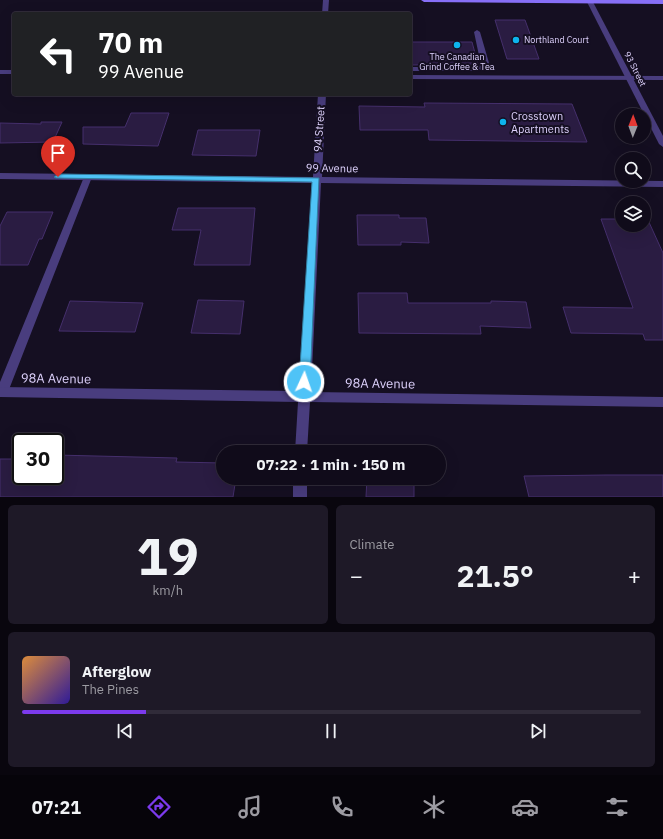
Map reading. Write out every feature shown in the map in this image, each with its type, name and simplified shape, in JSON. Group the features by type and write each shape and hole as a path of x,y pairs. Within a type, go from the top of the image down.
{"main road":[{"path":"424,0 663,2"}],"street":[{"path":"325,12 326,0"},
{"name":"93 Street","path":"590,2 663,144"},
{"path":"412,69 476,69 484,66 485,63 477,32"},
{"path":"0,72 12,72"},
{"path":"412,77 663,78"},
{"name":"94 Street","path":"301,445 322,96"},
{"name":"99 Avenue","path":"0,176 663,184"},
{"path":"1,392 88,177"},
{"name":"98A Avenue","path":"1,392 663,402"},
{"path":"300,485 300,497"}],"building":[{"name":"Northland Court","path":"495,20 525,20 539,59 507,59"},
{"path":"412,42 472,42 478,64 412,65"},
{"name":"Crosstown Apartments","path":"424,103 572,104 587,142 429,140 428,130 360,130 359,106 425,107"},
{"path":"131,113 169,113 158,146 83,144 83,127 125,127"},
{"path":"41,122 62,122 53,142 0,143 0,123 41,124"},
{"path":"198,130 260,130 256,156 192,155"},
{"path":"178,208 255,208 250,265 194,265 201,230 172,230"},
{"path":"7,212 53,212 42,239 39,239 28,265 0,265 0,226"},
{"path":"357,215 399,215 399,218 426,218 429,243 401,242 401,245 358,245"},
{"path":"601,219 615,219 615,232 651,232 651,227 663,253 663,340 645,340 643,334 571,333 563,307 633,308"},
{"path":"358,293 407,293 408,303 491,303 491,301 526,302 531,328 480,326 481,334 359,333"},
{"path":"198,300 244,301 240,334 191,333"},
{"path":"70,301 143,303 135,332 59,331"},
{"path":"64,455 177,458 176,462 216,463 216,485 235,485 233,497 0,497 0,459 12,459 12,485 64,485"},
{"path":"663,475 663,497 529,497 524,476"},
{"path":"367,485 414,485 414,497 366,497"}],"place":[{"name":"Northland Court","path":"516,40"},
{"name":"The Canadian Grind Coffee & Tea","path":"457,45"},
{"name":"Crosstown Apartments","path":"503,122"}],"route":[{"path":"58,177 316,180 304,382"}]}
